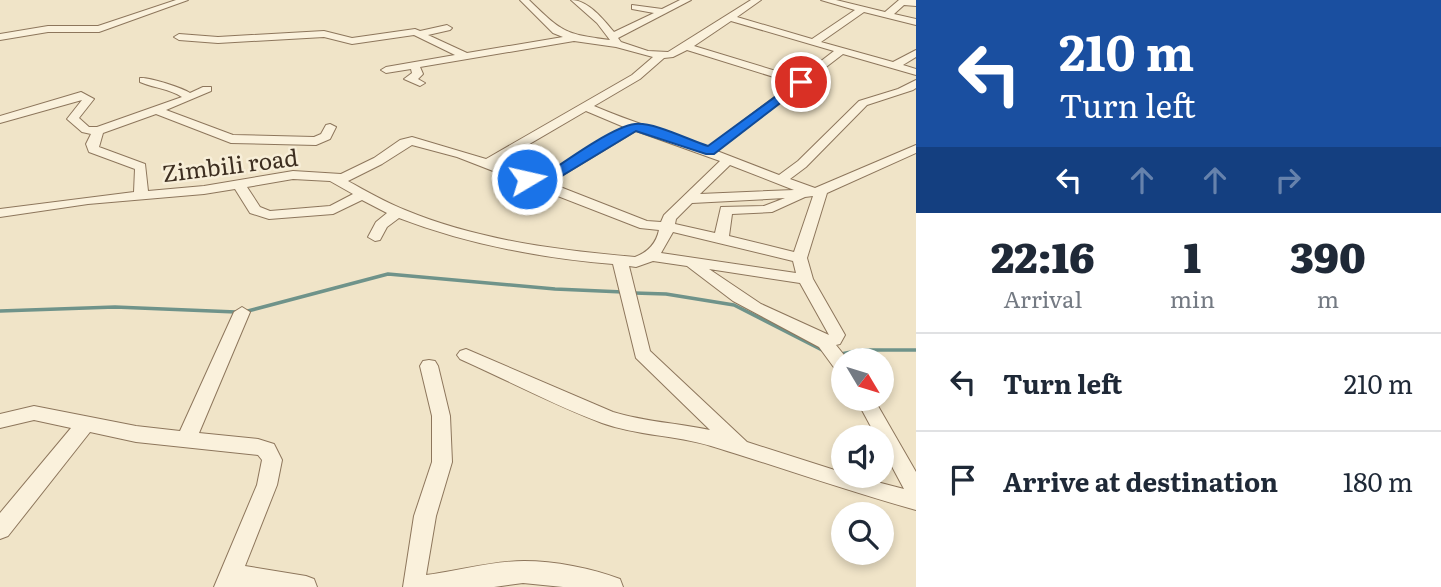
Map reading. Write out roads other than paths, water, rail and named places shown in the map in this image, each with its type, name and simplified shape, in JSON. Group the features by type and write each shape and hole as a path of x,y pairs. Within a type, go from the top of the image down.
{"street":[{"path":"0,37 48,29 99,29 184,0"},
{"path":"524,0 556,31 574,38"},
{"path":"575,0 600,22 615,41"},
{"path":"635,7 669,10 687,0"},
{"path":"386,70 574,38 615,41 660,56 670,55 687,47 757,0"},
{"path":"825,0 858,5 916,22"},
{"path":"887,0 916,3"},
{"path":"887,15 894,7 905,2"},
{"path":"813,43 858,5"},
{"path":"615,41 660,11"},
{"path":"729,18 916,72"},
{"path":"419,34 447,28"},
{"path":"179,37 218,40 329,34 352,41 410,32 465,56"},
{"path":"687,47 801,82"},
{"path":"710,151 841,51"},
{"path":"894,66 916,53"},
{"path":"487,164 636,77 660,56"},
{"path":"414,65 418,74 409,79 420,83"},
{"path":"144,80 159,87 178,90 190,99"},
{"path":"88,83 88,96 74,119 86,130 98,131 190,99 207,89"},
{"path":"782,179 802,164 863,103 895,96 916,83"},
{"path":"0,120 74,96 88,96"},
{"path":"587,107 634,127 645,128 710,151 811,193"},
{"path":"158,111 231,139 316,141 326,136 330,127"},
{"path":"540,184 634,127"},
{"path":"98,131 92,144 93,149 141,167 141,195"},
{"name":"Zimbili road","path":"0,213 141,195 171,194 293,175 351,175 378,161 404,142 412,141 487,164 645,225 667,226 800,258"},
{"path":"721,240 726,210 765,212 916,149"},
{"path":"652,256 665,236 675,211 729,159"},
{"path":"332,177 397,212 500,241 620,261 636,262 652,256 805,279"},
{"path":"239,184 256,210 269,215 333,210 363,194"},
{"path":"690,198 811,193"},
{"path":"811,193 800,258 805,279 837,335 826,342"},
{"path":"375,237 381,225 397,212"},
{"path":"620,261 642,354 741,448"},
{"path":"692,262 714,281 826,342 831,349"},
{"path":"186,440 242,312"},
{"path":"466,355 607,417 635,426 680,431 844,482 916,501"},
{"path":"414,587 425,516 442,462 441,416 429,366"},
{"path":"873,411 916,491"},
{"path":"0,421 34,413 136,435 267,450 272,460 267,485 229,581 306,587"},
{"path":"0,529 86,424"},
{"path":"420,587 494,581 523,572 612,587"}],"waterway":[{"path":"244,312 388,274 555,289 623,292"},
{"path":"634,293 666,294 734,305 824,351"},
{"path":"0,311 115,307 236,312"},
{"path":"894,350 916,350"}]}
